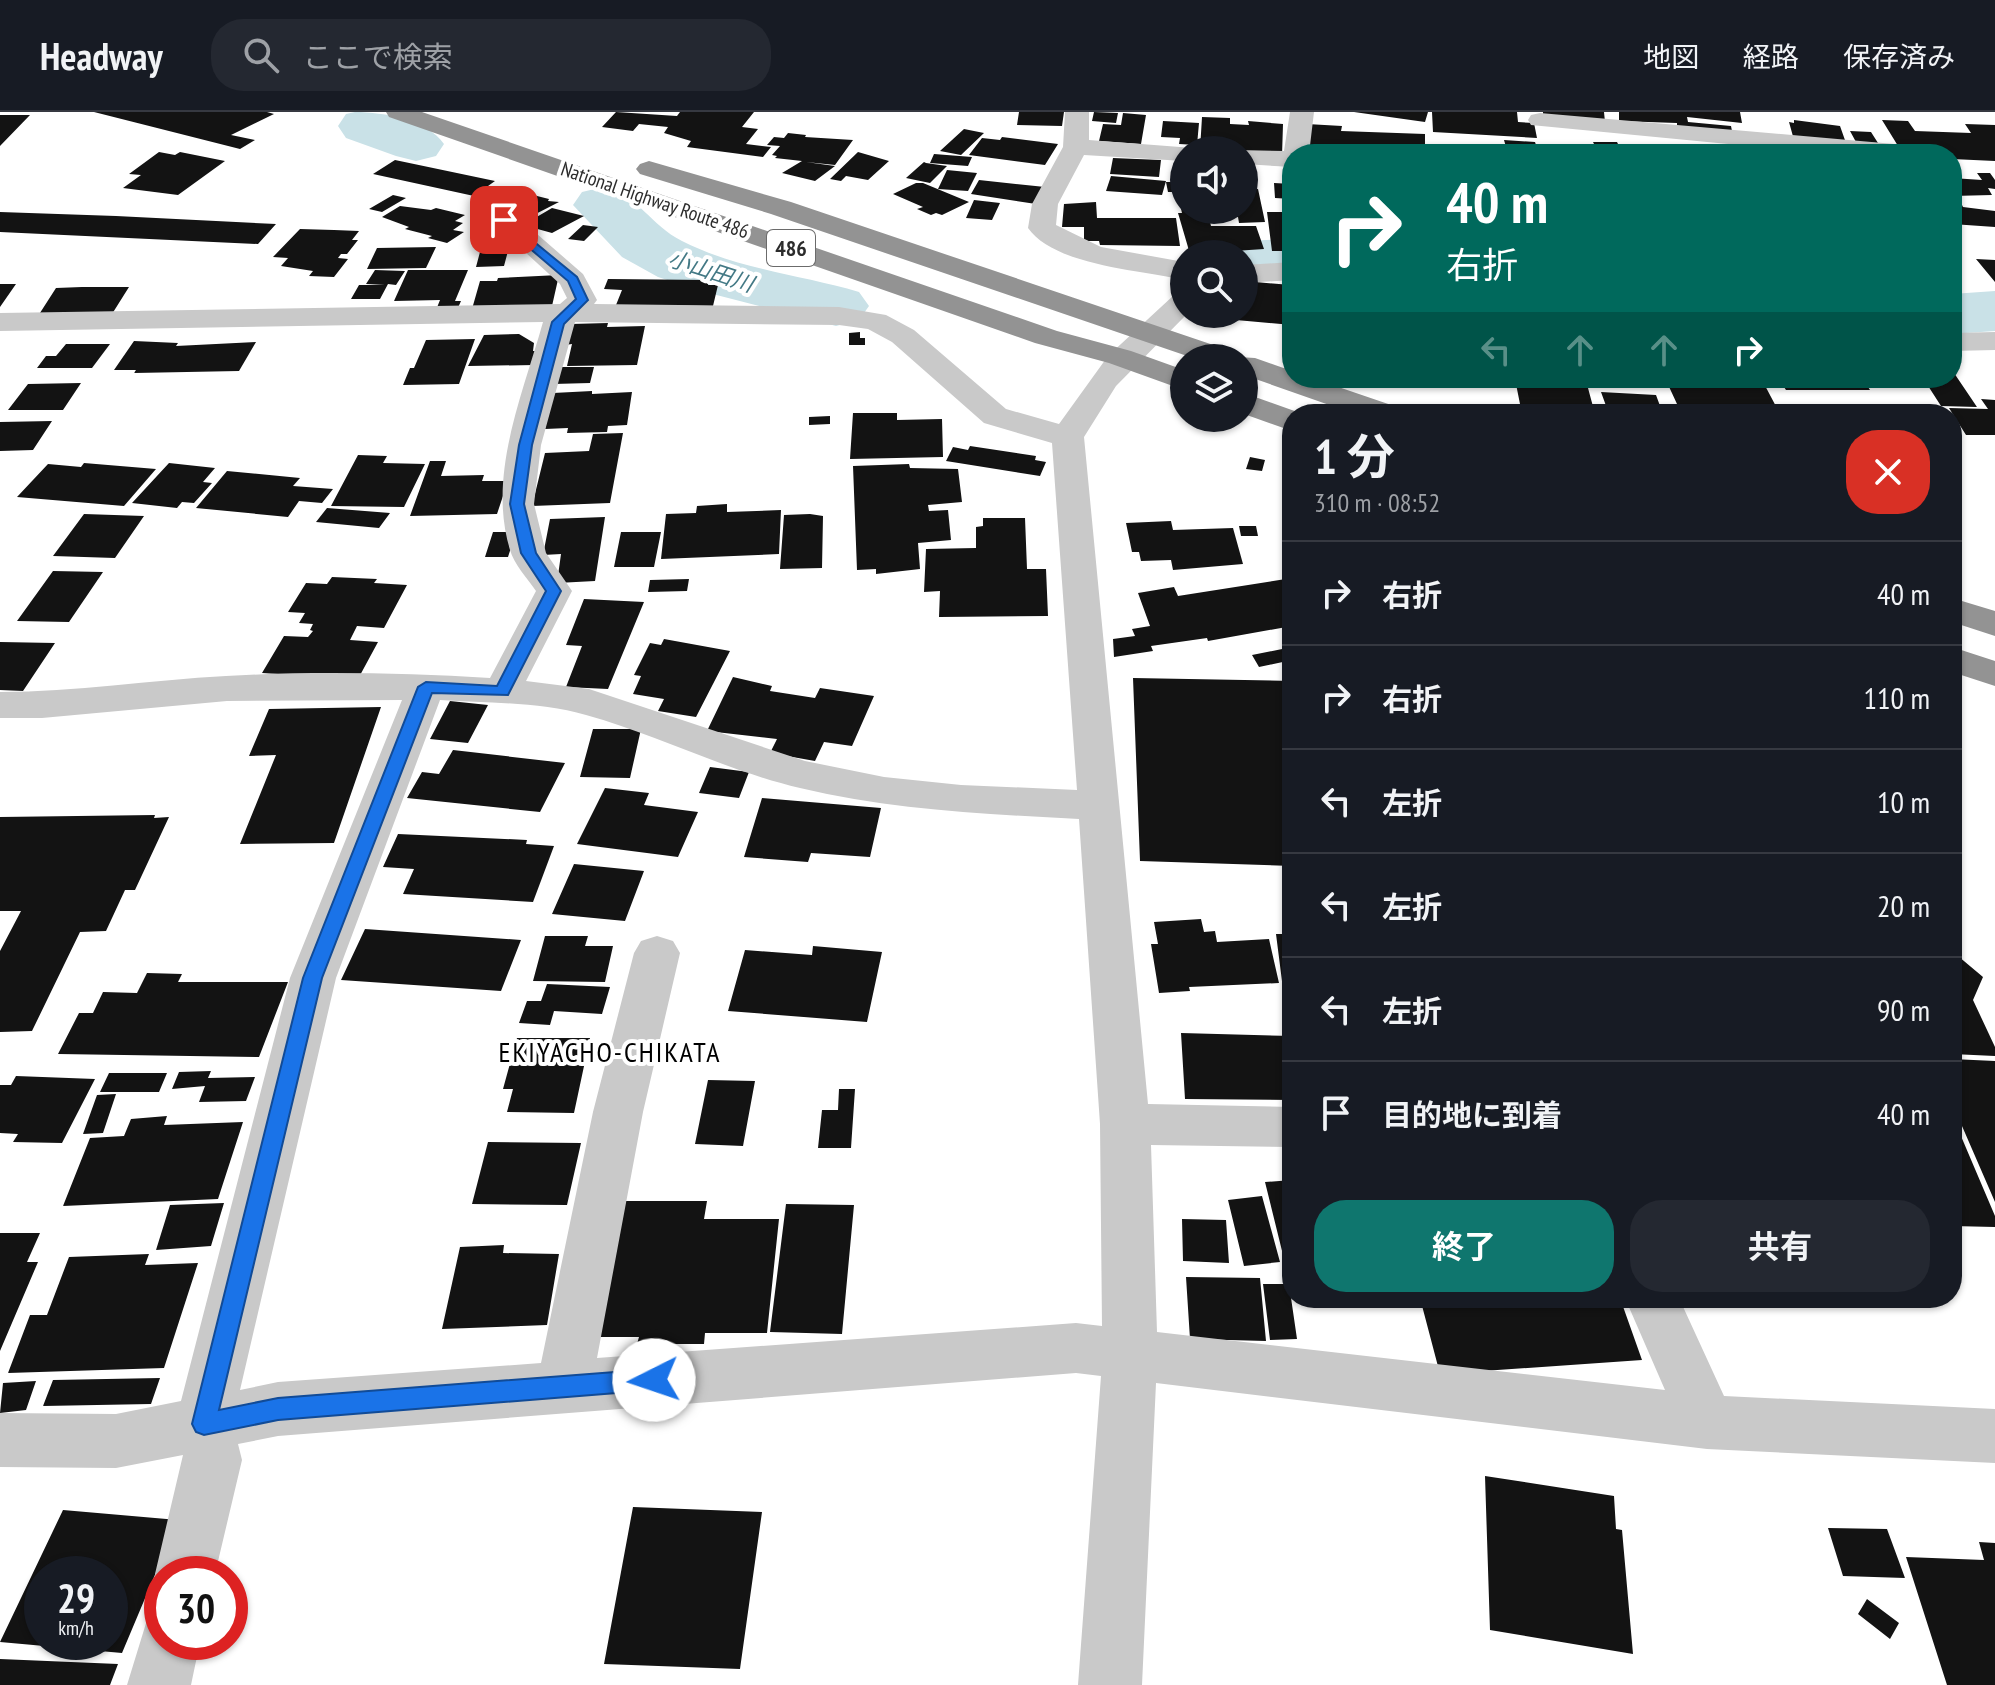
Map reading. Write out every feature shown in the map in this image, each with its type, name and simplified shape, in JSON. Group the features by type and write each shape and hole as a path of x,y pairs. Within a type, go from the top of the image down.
{"highway":[{"name":"National Highway Route 486","path":"398,112 1046,337 1170,350"},
{"name":"National Highway Route 486","path":"459,112 601,154"},
{"name":"National Highway Route 486","path":"631,163 781,208 1134,345 1170,371"},
{"path":"1258,370 1282,378"},
{"path":"1311,388 1357,404"},
{"path":"1258,408 1282,417"},
{"path":"1962,612 1995,624"},
{"path":"1962,662 1995,674"}],"street":[{"path":"1077,112 1076,147 1045,204 1042,228 1059,242 1123,261 1170,269"},
{"path":"1297,144 1302,112"},
{"path":"1542,125 1790,144"},
{"path":"1076,147 1170,152"},
{"path":"1258,157 1282,158"},
{"path":"502,691 554,591 528,553 517,504 525,445 558,322 582,300 573,280 504,220"},
{"path":"1258,273 1282,272"},
{"path":"0,322 570,313 839,316 876,321 903,336 995,416 1068,437"},
{"path":"1110,1685 1130,1352 1125,1124 1068,437 1081,410 1134,345 1170,313"},
{"path":"1962,342 1995,341"},
{"path":"0,705 42,705 227,688 426,687 502,691 589,702 813,777 884,791 961,799 1099,805"},
{"path":"189,1556 213,1460 204,1424 313,978 426,687"},
{"path":"564,1386 618,1112 657,953"},
{"path":"1125,1124 1282,1127"},
{"path":"1656,1308 1707,1422"},
{"path":"0,1440 116,1441 278,1409 1076,1348 1707,1422 1995,1436"},
{"path":"159,1685 165,1660"}],"building":[{"path":"94,112 274,114 231,135 255,140 240,149"},
{"path":"616,112 677,116 680,112 754,112 742,127 758,129 746,144 771,147 763,157 687,147 691,141 664,133 668,127 639,124 633,131 602,127"},
{"path":"1019,112 1064,112 1062,126 1017,125"},
{"path":"1094,112 1118,113 1116,123 1092,121"},
{"path":"1354,112 1428,112 1425,122"},
{"path":"1432,112 1517,112 1518,122 1534,123 1537,138 1433,132"},
{"path":"1543,112 1604,112 1605,122 1543,116"},
{"path":"1619,112 1740,112 1742,123 1687,117 1688,122 1731,126 1732,131 1677,131 1677,123 1619,121"},
{"path":"1123,113 1146,115 1141,144 1099,141 1103,124 1121,125"},
{"path":"0,115 30,115 0,146"},
{"path":"1202,117 1230,118 1230,124 1249,125 1248,121 1283,124 1282,156 1258,155 1258,136 1201,136"},
{"path":"1794,120 1840,126 1846,143 1794,140 1789,122 1794,123"},
{"path":"1882,120 1908,121 1915,131 1971,133 1965,124 1995,125 1995,161 1962,159 1962,144 1897,144"},
{"path":"1163,121 1199,123 1198,136 1161,137"},
{"path":"1307,124 1342,126 1341,131 1425,134 1425,144 1304,144"},
{"path":"964,129 984,133 961,155 940,151"},
{"path":"1850,131 1871,132 1878,143 1856,142"},
{"path":"788,133 853,140 835,165 806,162 835,166 815,181 782,173 802,161 775,158 777,156 772,155 780,146 767,145 774,137 784,138"},
{"path":"1002,137 1058,144 1045,165 969,155 982,138 1000,140"},
{"path":"1504,140 1536,144 1505,144"},
{"path":"1593,142 1618,144 1594,144"},
{"path":"159,152 175,155 180,152 225,161 178,195 123,188 141,175 129,174"},
{"path":"858,152 889,161 868,180 846,176 841,181 830,179"},
{"path":"934,154 972,157 968,166 930,163"},
{"path":"1113,158 1161,160 1159,177 1110,174"},
{"path":"395,160 495,181 474,196 373,174"},
{"path":"924,162 947,166 930,183 906,178"},
{"path":"947,170 977,173 968,191 938,189"},
{"path":"1977,173 1990,173 1995,180 1995,189 1988,188 1992,195 1962,196 1962,179 1982,180"},
{"path":"1111,176 1166,181 1162,195 1106,191"},
{"path":"979,180 1045,187 1036,204 971,194"},
{"path":"916,183 969,202 942,215 931,215 917,209 923,207 893,194"},
{"path":"1274,183 1282,183 1282,198 1275,198"},
{"path":"1258,189 1265,222 1258,222"},
{"path":"521,192 559,202 522,221 513,218 518,214 499,209 504,206 499,204"},
{"path":"393,195 406,198 382,212 369,209"},
{"path":"974,200 1000,203 992,220 966,218"},
{"path":"1096,202 1097,218 1170,218 1170,224 1177,224 1179,240 1170,240 1170,246 1100,245 1099,241 1084,241 1084,227 1062,227 1064,204"},
{"path":"1962,205 1995,211 1995,227 1962,225"},
{"path":"400,206 436,208 465,215 455,221 463,223 453,230 464,232 447,243 405,229 409,227 382,217"},
{"path":"552,208 584,216 552,233 523,225"},
{"path":"0,212 276,224 258,244 0,232"},
{"path":"1267,212 1282,212 1282,251 1272,251"},
{"path":"1181,224 1256,226 1264,249 1258,249 1258,240 1186,240"},
{"path":"583,225 598,227 584,241 568,239"},
{"path":"300,229 359,231 352,240 358,240 347,254 341,254 338,258 348,259 334,277 309,276 313,271 281,266 288,258 273,257"},
{"path":"436,247 426,268 367,269 377,248"},
{"path":"508,251 504,266 476,267 480,252"},
{"path":"1976,259 1995,260 1995,282"},
{"path":"375,270 405,271 396,285 388,284 380,299 351,299 359,285 385,285 366,284"},
{"path":"408,270 468,270 455,301 461,301 457,310 436,310 440,300 394,301"},
{"path":"559,275 552,306 472,309 480,281"},
{"path":"608,279 709,280 708,285 718,285 713,306 616,305 622,290 604,289"},
{"path":"1258,282 1282,284 1282,324 1258,322"},
{"path":"0,284 16,284 0,307"},
{"path":"129,287 112,314 38,316 56,288"},
{"path":"608,323 607,327 645,326 637,365 567,366 572,344 565,345 571,324"},
{"path":"860,332 860,338 865,338 865,345 849,345 849,333"},
{"path":"519,334 534,343 533,351 537,351 534,365 468,366 484,335"},
{"path":"475,339 459,384 403,385 426,340"},
{"path":"134,341 178,343 176,346 256,342 239,371 134,373 136,370 114,370"},
{"path":"66,344 110,344 92,368 37,368 46,356 56,356"},
{"path":"558,367 594,367 590,383 553,384"},
{"path":"81,383 63,410 8,410 28,384"},
{"path":"1962,385 1977,407 1962,407 1962,404 1940,404 1929,388 1962,388"},
{"path":"1517,388 1588,388 1592,404 1520,404"},
{"path":"1670,388 1766,388 1775,404 1677,404"},
{"path":"1785,388 1870,390 1786,390"},
{"path":"592,391 592,394 632,392 627,425 608,426 607,432 567,433 568,428 545,429 553,393"},
{"path":"1601,392 1656,395 1659,404 1605,404"},
{"path":"1981,399 1995,400 1995,435 1966,435 1962,429 1962,408 1988,409"},
{"path":"853,413 897,413 897,420 942,419 943,457 850,459"},
{"path":"830,416 830,424 809,425 809,417"},
{"path":"52,421 33,450 0,451 0,422"},
{"path":"623,433 610,503 532,506 545,453 589,451 593,434"},
{"path":"970,446 1036,456 1035,460 1046,462 1040,476 946,461 953,447 968,450"},
{"path":"358,455 387,456 383,463 425,464 404,507 331,506"},
{"path":"1250,457 1265,460 1262,471 1246,469"},
{"path":"430,461 446,461 441,476 484,475 482,481 508,481 497,514 410,516"},
{"path":"84,463 156,469 124,506 17,497 48,464 81,467"},
{"path":"169,463 215,468 203,482 212,483 194,503 182,502 177,508 132,503"},
{"path":"909,464 910,468 958,469 962,502 928,505 929,511 948,510 951,540 918,543 920,569 876,574 876,569 857,570 853,466"},
{"path":"227,471 300,478 293,486 333,489 322,503 299,501 288,517 196,508"},
{"path":"727,504 727,512 781,510 779,554 661,559 666,514 696,513 697,506"},
{"path":"327,508 390,513 379,528 316,522"},
{"path":"84,514 144,516 115,558 53,556"},
{"path":"784,515 823,516 822,568 780,569"},
{"path":"605,517 595,581 557,583 561,554 543,555 550,519"},
{"path":"983,518 1025,518 1027,569 1046,569 1048,616 939,617 940,591 924,592 926,549 976,548 976,527 983,526"},
{"path":"1171,521 1173,530 1233,528 1243,564 1173,570 1171,560 1141,561 1139,552 1132,552 1126,523"},
{"path":"1239,526 1256,526 1258,536 1241,536"},
{"path":"493,532 516,532 508,557 485,557"},
{"path":"621,532 661,532 654,567 614,567"},
{"path":"53,571 103,572 69,622 17,621"},
{"path":"332,577 377,579 374,583 407,585 384,628 357,626 350,640 378,642 358,679 262,673 284,636 308,637 313,631 310,630 313,624 299,623 305,613 288,612 306,583 327,584"},
{"path":"689,579 687,591 648,592 650,580"},
{"path":"1282,580 1282,628 1208,641 1207,638 1151,646 1153,651 1114,657 1113,639 1135,636 1132,629 1150,626 1138,593 1174,587 1178,596"},
{"path":"584,599 644,602 608,689 566,687 582,646 566,645"},
{"path":"664,639 730,651 696,717 658,711 664,699 633,694 641,676 634,675 650,643 661,645"},
{"path":"0,642 55,643 23,691 0,690"},
{"path":"1282,649 1282,662 1259,667 1252,655"},
{"path":"733,677 772,686 770,691 815,698 820,688 874,696 852,746 824,742 815,761 770,753 777,739 707,731"},
{"path":"1133,678 1282,681 1282,866 1140,861"},
{"path":"450,701 488,705 468,743 430,739"},
{"path":"381,707 334,843 240,844 276,755 249,756 269,709"},
{"path":"593,729 641,729 630,778 580,777"},
{"path":"453,750 565,763 540,812 407,798 422,772 439,774"},
{"path":"710,767 749,772 739,798 699,793"},
{"path":"605,788 649,793 644,805 698,812 678,857 577,844"},
{"path":"762,798 881,808 870,857 811,853 808,862 744,857"},
{"path":"155,815 154,818 169,817 135,890 125,890 106,931 80,932 32,1031 0,1032 0,951 21,911 0,911 0,817"},
{"path":"398,834 527,840 526,844 554,846 533,902 403,894 414,869 383,867"},
{"path":"574,864 644,871 625,921 552,914"},
{"path":"1201,919 1204,932 1215,931 1217,942 1269,939 1279,983 1189,987 1190,991 1159,993 1151,944 1158,944 1154,922"},
{"path":"365,929 521,940 501,991 341,980"},
{"path":"1276,934 1282,934 1282,981"},
{"path":"545,936 588,936 585,946 613,946 605,982 533,981"},
{"path":"813,946 882,952 867,1022 728,1011 745,950 812,955"},
{"path":"1962,959 1983,977 1973,1000 1995,1047 1995,1056 1962,1054"},
{"path":"147,973 182,974 178,982 288,982 259,1057 58,1054 79,1013 93,1013 103,992 137,993"},
{"path":"547,984 610,987 602,1014 554,1011 550,1025 519,1023 527,1001 541,1001"},
{"path":"1181,1033 1282,1036 1282,1100 1185,1099"},
{"path":"517,1038 590,1038 574,1113 507,1112 513,1089 503,1089"},
{"path":"1962,1059 1995,1061 1995,1202 1962,1126"},
{"path":"211,1071 208,1078 255,1077 246,1101 199,1102 205,1086 172,1089 179,1072"},
{"path":"109,1073 167,1073 159,1092 100,1092"},
{"path":"16,1076 95,1079 62,1143 13,1142 18,1134 0,1133 0,1085 11,1085"},
{"path":"708,1080 755,1081 743,1146 695,1144"},
{"path":"839,1089 855,1089 851,1148 818,1148 822,1110 838,1110"},
{"path":"116,1094 103,1133 83,1134 97,1095"},
{"path":"167,1116 164,1125 243,1122 218,1199 63,1206 90,1138 124,1136 131,1119"},
{"path":"1962,1138 1995,1216 1995,1227 1962,1226"},
{"path":"488,1142 581,1143 567,1205 472,1204"},
{"path":"1282,1181 1282,1251 1265,1182"},
{"path":"1262,1196 1280,1262 1244,1266 1228,1200"},
{"path":"623,1201 707,1201 704,1219 779,1219 767,1333 705,1333 704,1344 637,1344 639,1337 600,1337"},
{"path":"224,1203 211,1246 156,1250 170,1205"},
{"path":"786,1204 854,1205 842,1334 770,1332"},
{"path":"1182,1219 1226,1220 1229,1263 1183,1261"},
{"path":"0,1233 40,1233 27,1262 38,1262 0,1351"},
{"path":"504,1245 503,1253 559,1254 547,1325 442,1329 460,1247"},
{"path":"149,1254 145,1265 198,1263 164,1368 8,1373 30,1315 47,1315 69,1257"},
{"path":"1186,1277 1260,1278 1266,1341 1190,1339"},
{"path":"1263,1284 1282,1284 1282,1308 1292,1308 1297,1339 1270,1340"},
{"path":"1423,1308 1624,1308 1642,1360 1440,1374"},
{"path":"160,1378 151,1404 43,1406 53,1380"},
{"path":"36,1381 26,1410 0,1413 3,1383"},
{"path":"1485,1476 1614,1496 1616,1529 1622,1530 1633,1654 1490,1630"},
{"path":"633,1507 762,1512 740,1669 604,1664"},
{"path":"63,1510 178,1520 163,1556 144,1556 144,1601 128,1639 128,1556 41,1556"},
{"path":"1828,1528 1887,1529 1905,1578 1843,1576"},
{"path":"1979,1542 1995,1543 1995,1685 1947,1685 1906,1557 1984,1560"},
{"path":"24,1592 24,1644 0,1642"},
{"path":"1867,1599 1899,1623 1890,1639 1858,1614"},
{"path":"0,1659 118,1664 110,1685 0,1685"}],"waterway":[{"name":"小山田川","path":"366,126 416,144"},
{"name":"小山田川","path":"603,205 644,244 680,264 836,306"},
{"name":"小山田川","path":"1258,259 1282,258"},
{"name":"小山田川","path":"1962,313 1995,311"}],"district":[{"name":"EKIYACHO-CHIKATA","path":"610,1051"}],"route":[{"path":"504,220 573,280 582,300 558,322 525,445 517,504 528,553 554,591 502,691 426,687 313,978 204,1424 278,1409 654,1380"}]}
